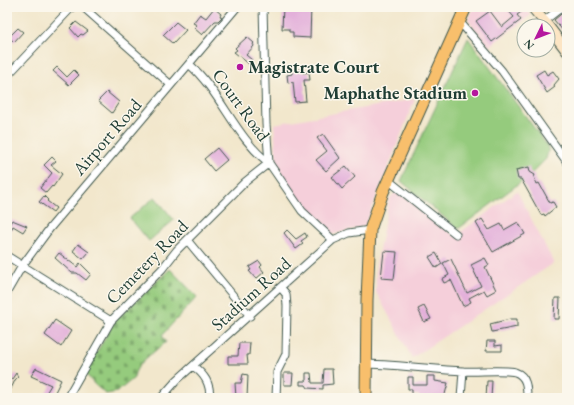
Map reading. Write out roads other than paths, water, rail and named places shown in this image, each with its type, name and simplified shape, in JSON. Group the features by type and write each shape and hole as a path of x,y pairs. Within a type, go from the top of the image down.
{"main road":[{"path":"366,398 367,293 370,230 377,207 388,180 466,7"}],"street":[{"path":"7,76 72,7"},
{"path":"82,7 171,85"},
{"name":"Airport Road","path":"7,292 22,266 50,228 237,7"},
{"path":"263,7 266,124 269,163 302,212 333,240"},
{"path":"532,7 541,18"},
{"path":"552,18 562,7"},
{"path":"459,21 502,71 567,162"},
{"path":"556,37 567,51"},
{"name":"Court Road","path":"189,64 201,75 255,152 269,163"},
{"name":"Cemetery Road","path":"67,398 111,321 187,240 246,182 269,163"},
{"path":"388,180 456,234"},
{"name":"Stadium Road","path":"161,398 193,366 333,240 350,233 370,230"},
{"path":"187,240 250,316"},
{"path":"7,256 111,321"},
{"path":"276,398 277,372 286,354 287,306 286,294 281,288"},
{"path":"367,364 414,366 463,371 515,372 523,377 527,386 527,398"},
{"path":"193,366 202,372 210,385 210,398"},
{"path":"461,398 463,371"}],"place":[{"name":"Magistrate Court","path":"240,67"},
{"name":"Maphathe Stadium","path":"475,93"}]}
